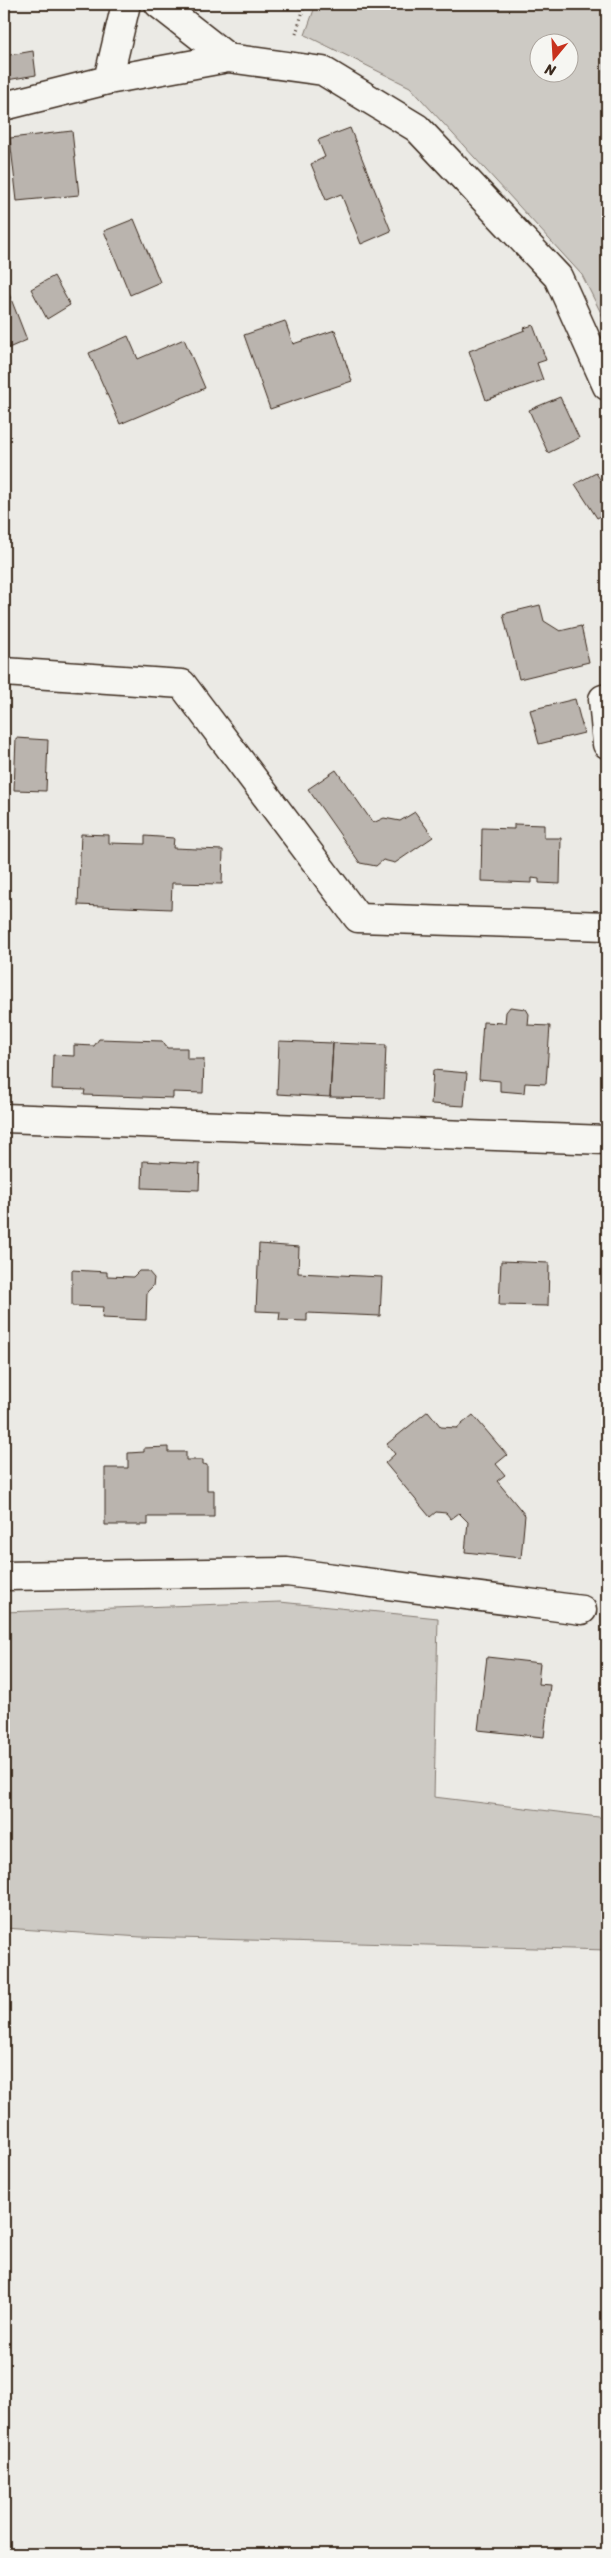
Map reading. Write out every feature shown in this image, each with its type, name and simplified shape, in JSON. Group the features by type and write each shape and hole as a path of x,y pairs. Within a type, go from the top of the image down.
{"street":[{"path":"108,80 126,4"},
{"path":"159,4 228,58"},
{"path":"4,106 108,80 228,58 323,71 417,128 558,277 607,386"},
{"path":"4,672 182,684 358,918 607,926"},
{"path":"607,698 603,699 607,744"},
{"path":"4,1118 607,1140"},
{"path":"4,1576 287,1572 582,1610"}],"shaded area":[{"path":"316,4 607,4 607,325 582,275 410,87 305,35"},
{"path":"280,1602 438,1618 434,1797 607,1818 607,1950 141,1937 4,1928 4,1612"}],"building":[{"path":"33,51 36,75 7,80 4,56"},
{"path":"350,128 391,231 361,244 341,194 326,200 311,164 325,157 318,140"},
{"path":"72,131 79,195 17,201 10,138"},
{"path":"134,219 160,282 130,295 104,231"},
{"path":"54,276 70,305 47,319 31,289"},
{"path":"4,281 27,340 4,350"},
{"path":"285,321 293,344 335,330 352,381 270,409 244,335"},
{"path":"533,325 546,360 537,363 543,380 486,400 469,351 525,330 524,328"},
{"path":"128,336 138,359 184,339 205,388 120,424 89,353"},
{"path":"560,397 579,438 548,453 529,410"},
{"path":"596,473 607,490 607,513 597,518 575,484"},
{"path":"540,605 544,621 560,631 581,626 589,662 519,679 503,614"},
{"path":"575,699 584,733 539,744 530,710"},
{"path":"16,738 48,740 46,791 14,790"},
{"path":"336,770 373,823 384,818 400,821 415,812 433,837 395,863 383,860 376,866 360,863 308,789"},
{"path":"514,824 544,825 544,838 561,838 560,884 539,883 539,879 532,878 532,883 481,881 482,828 514,829"},
{"path":"81,834 109,835 109,843 145,844 145,836 174,838 173,848 223,850 222,884 172,883 171,909 78,905"},
{"path":"510,1007 526,1009 529,1014 528,1025 550,1026 546,1084 525,1083 524,1093 500,1091 500,1081 479,1079 483,1022 505,1023 506,1012"},
{"path":"99,1039 162,1041 167,1048 187,1048 187,1059 204,1059 203,1093 173,1092 173,1098 84,1095 85,1090 52,1089 53,1055 74,1056 74,1045 94,1046"},
{"path":"279,1041 333,1043 330,1097 277,1094"},
{"path":"333,1043 386,1045 384,1098 330,1097"},
{"path":"433,1070 467,1073 464,1106 431,1104"},
{"path":"143,1161 200,1164 199,1190 142,1188"},
{"path":"259,1244 299,1247 298,1273 382,1277 380,1316 307,1313 307,1321 279,1320 280,1312 256,1311"},
{"path":"501,1261 549,1263 548,1306 499,1305"},
{"path":"72,1270 107,1272 107,1276 133,1277 139,1271 148,1271 154,1278 153,1286 147,1292 146,1320 102,1318 103,1307 72,1306"},
{"path":"428,1411 441,1427 457,1428 473,1415 507,1455 496,1464 505,1475 497,1481 525,1515 521,1558 465,1552 468,1522 459,1513 451,1519 446,1513 436,1512 430,1517 385,1463 395,1454 387,1444"},
{"path":"168,1447 168,1452 186,1452 186,1460 203,1460 203,1464 207,1465 207,1490 214,1490 214,1517 148,1517 148,1525 105,1525 105,1468 128,1468 128,1453 144,1452 144,1448"},
{"path":"487,1657 540,1663 538,1684 550,1685 544,1737 478,1730"}]}
